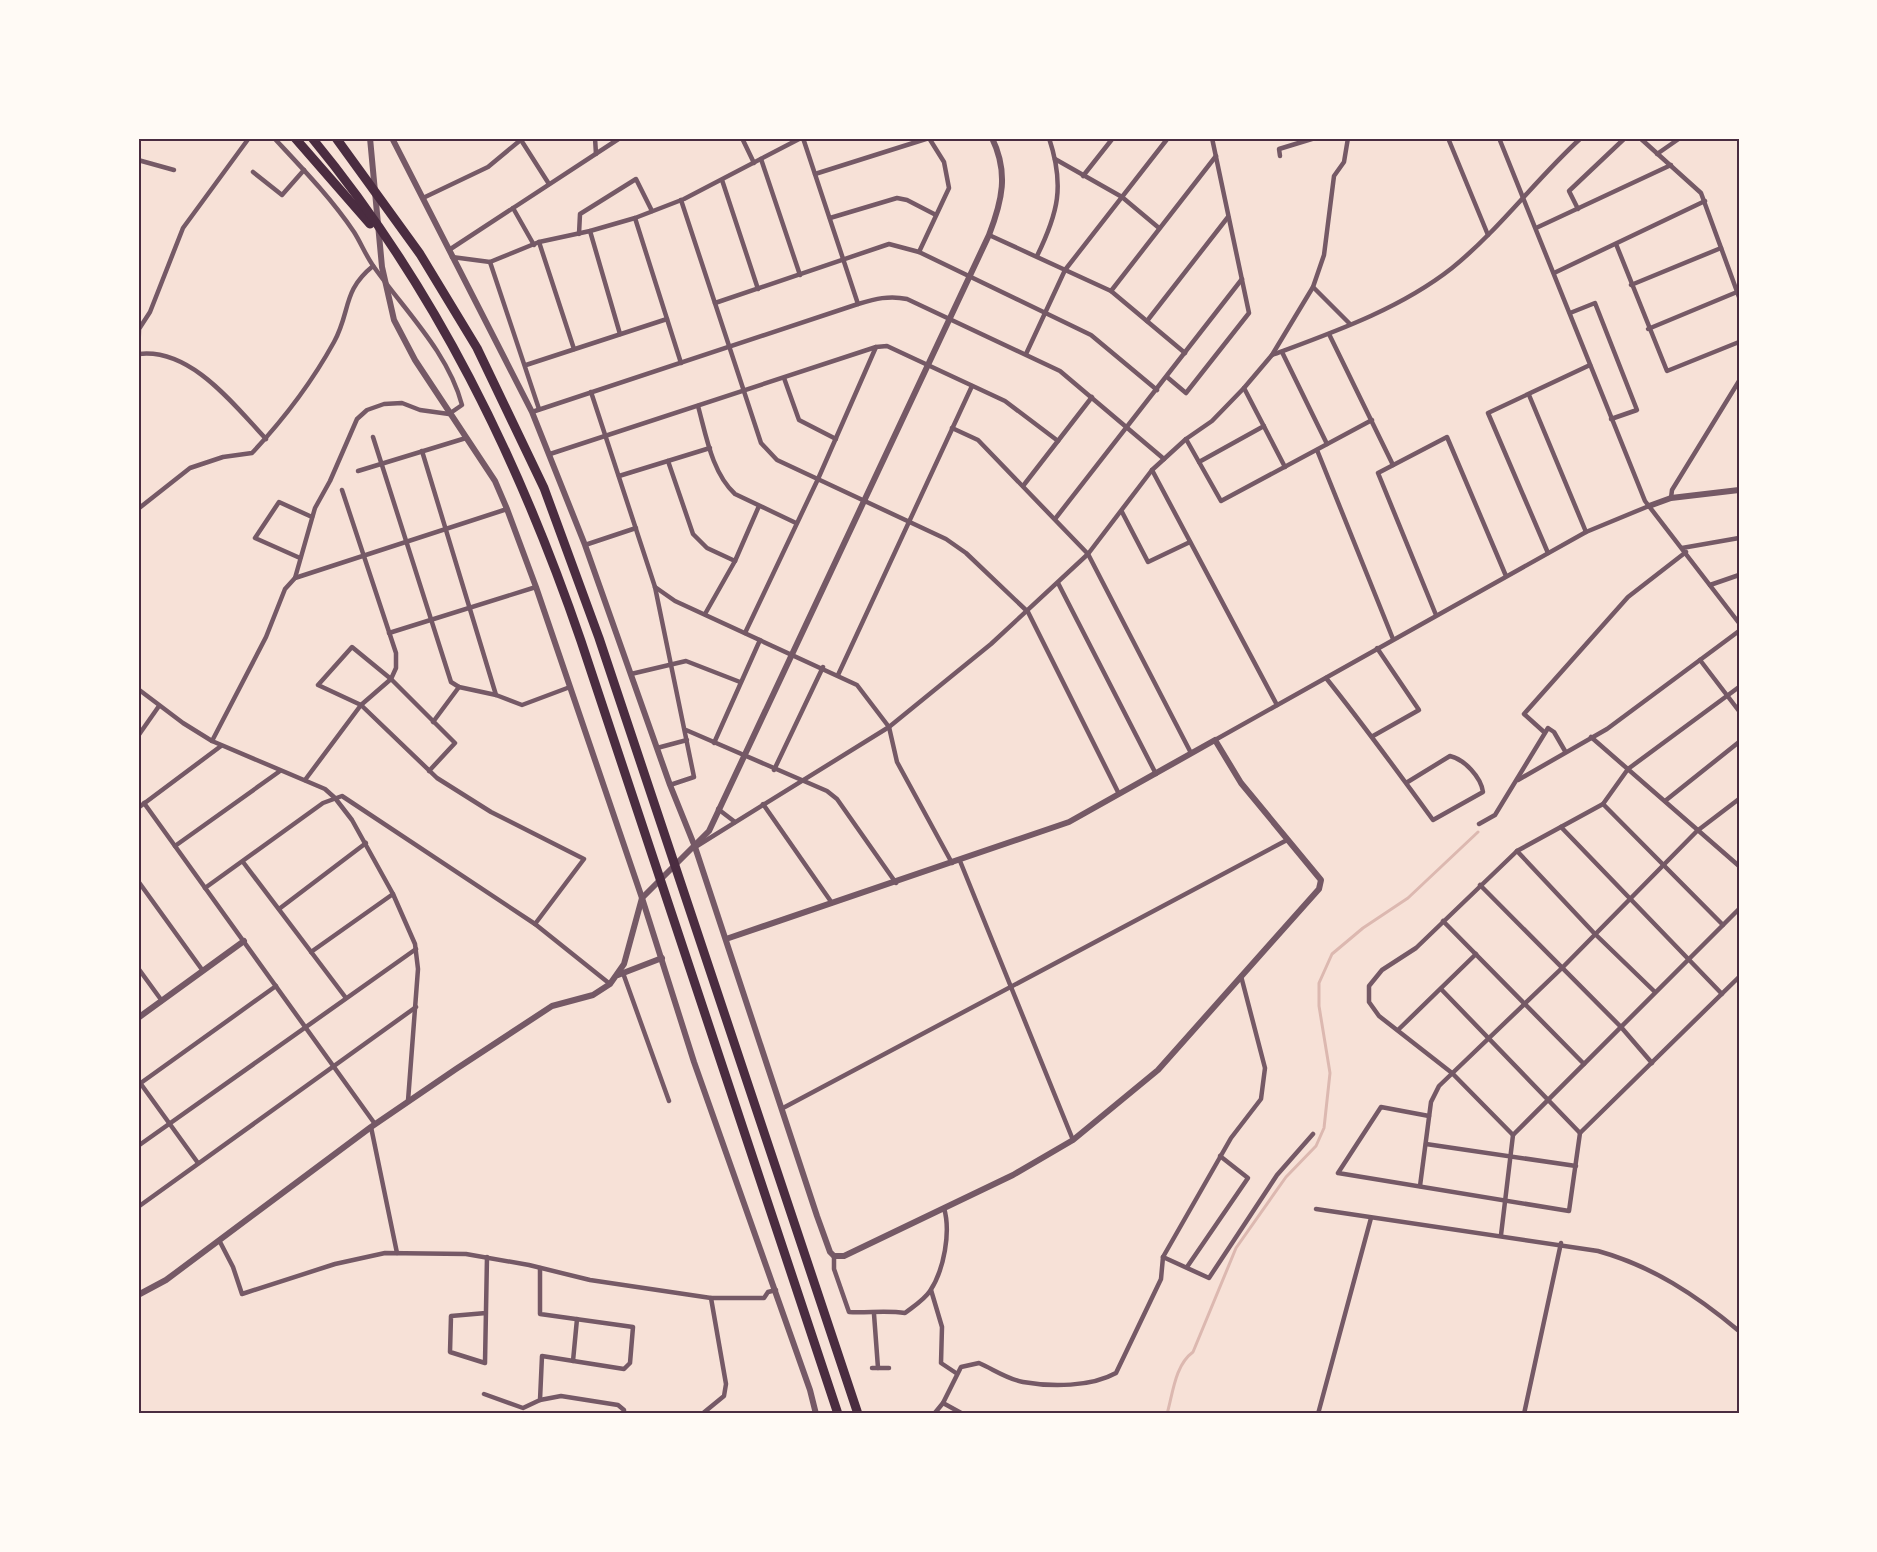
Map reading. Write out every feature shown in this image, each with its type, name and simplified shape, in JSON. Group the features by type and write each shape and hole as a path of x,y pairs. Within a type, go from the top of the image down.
{"highway":[{"path":"295,138 403,265"},
{"path":"312,138 364,206 403,265 483,400 551,556 838,1414"},
{"path":"336,138 420,254 466,329 500,393 544,488 629,726 858,1414"}],"street":[{"path":"138,362 139,326 150,312 183,228 249,138"},
{"path":"212,741 266,637 285,589 295,578 312,516 357,419 366,410 384,404 402,403 420,410 450,414 462,405 458,388 435,348 373,266 354,232 304,170 274,138"},
{"path":"370,138 382,267 389,304 403,340 495,481 507,509 536,587 662,958 694,1062 776,1290 816,1414"},
{"path":"392,138 448,250 536,411"},
{"path":"595,138 596,154"},
{"path":"448,250 620,138"},
{"path":"742,138 754,163"},
{"path":"815,174 929,138 944,162 949,188 919,252"},
{"path":"669,1101 620,974 642,898 709,831 969,277 988,235 1003,190 1002,164 992,138"},
{"path":"1036,256 1056,212 1056,159 1049,138"},
{"path":"1083,176 1113,138"},
{"path":"1026,354 1065,270 1168,138"},
{"path":"1167,377 1186,393 1249,313 1212,138"},
{"path":"1280,156 1279,149 1315,138"},
{"path":"695,847 889,727 1028,612 1088,554 1152,470 1186,439 1212,421 1244,388 1272,356 1313,287 1324,255 1334,176 1344,162 1348,138"},
{"path":"1448,138 1488,235"},
{"path":"1499,138 1611,420 1649,506 1739,623"},
{"path":"1272,356 1385,309 1426,287 1452,268 1488,235 1524,198 1546,170 1581,138"},
{"path":"1578,209 1569,191 1625,138"},
{"path":"1640,138 1697,188 1705,201 1738,294 1648,329"},
{"path":"1657,154 1680,138"},
{"path":"423,198 488,167 522,139 549,184"},
{"path":"452,257 490,262 536,243 579,234 635,218 681,200 800,139 815,174 858,304"},
{"path":"1111,291 1216,156"},
{"path":"761,159 800,275"},
{"path":"1056,159 1122,197 1160,228"},
{"path":"138,160 174,170"},
{"path":"1536,228 1671,165"},
{"path":"253,172 282,195 304,170"},
{"path":"579,234 580,214 636,179 652,211"},
{"path":"722,180 758,289"},
{"path":"830,218 897,198 908,200 936,215"},
{"path":"681,200 761,443 768,453 777,460 946,539 966,553 1028,612 1119,794"},
{"path":"1554,273 1705,201"},
{"path":"513,208 536,243 574,349"},
{"path":"1147,321 1228,217"},
{"path":"635,218 681,363"},
{"path":"590,231 620,334"},
{"path":"988,235 1111,291 1185,353"},
{"path":"715,303 889,244 919,252 1091,335 1157,390"},
{"path":"1616,244 1648,329 1667,371 1739,342"},
{"path":"1631,285 1721,248"},
{"path":"490,262 526,365 536,411 550,454 585,544 669,785 695,847 817,1216 830,1252 834,1256 834,1269 849,1312 874,1314 892,1310 905,1313 931,1290 948,1242 949,1224 944,1208"},
{"path":"138,509 190,468 223,457 252,453 266,439 309,383 335,340 357,279 373,266"},
{"path":"1055,519 1242,279"},
{"path":"1313,287 1350,324"},
{"path":"536,411 858,304 884,297 898,297 1060,371 1164,459"},
{"path":"1570,313 1595,303 1633,399 1637,410 1611,420"},
{"path":"526,365 667,319"},
{"path":"1329,334 1393,465"},
{"path":"550,454 876,347 887,346 1005,401 1058,441"},
{"path":"745,633 818,479 876,347"},
{"path":"1282,352 1327,444"},
{"path":"139,354 163,356 201,372 266,439"},
{"path":"1548,553 1488,413 1590,365"},
{"path":"784,378 799,420 836,439"},
{"path":"1671,498 1672,490 1739,381"},
{"path":"838,675 972,386"},
{"path":"1244,388 1285,467"},
{"path":"591,392 655,587 686,730 694,777 669,785"},
{"path":"1529,395 1586,532"},
{"path":"1023,486 1092,397"},
{"path":"698,406 710,448 728,488 759,506 796,523"},
{"path":"1186,439 1221,501 1372,420"},
{"path":"1199,462 1264,426"},
{"path":"952,428 978,440 1088,554 1191,753"},
{"path":"373,437 451,682 459,687 496,695 522,705 570,687"},
{"path":"1436,615 1378,473 1447,437 1506,576"},
{"path":"358,471 466,438"},
{"path":"619,476 710,448"},
{"path":"1317,450 1393,639"},
{"path":"422,451 496,695"},
{"path":"668,461 693,534 707,548 735,561"},
{"path":"1152,470 1277,705"},
{"path":"305,780 361,705 391,679 396,668 396,653 342,490"},
{"path":"726,939 952,864 1069,822 1586,532 1671,498 1739,490"},
{"path":"300,558 255,538 279,502 312,516"},
{"path":"705,614 735,561 759,506"},
{"path":"295,578 507,509"},
{"path":"1122,512 1148,562 1190,542"},
{"path":"585,544 636,528"},
{"path":"1544,732 1524,714 1628,597 1684,550 1739,538"},
{"path":"1710,585 1739,574"},
{"path":"1058,583 1156,774"},
{"path":"389,633 536,587"},
{"path":"655,587 675,601 823,667 857,685 889,727 897,762 929,817 952,864"},
{"path":"1518,780 1564,751 1607,729 1739,631"},
{"path":"714,743 760,640"},
{"path":"429,771 454,743 391,679 352,647 318,686 361,705 429,771 491,812 584,859 534,924"},
{"path":"1373,736 1419,710 1377,648"},
{"path":"1700,660 1739,711"},
{"path":"631,674 671,664 692,662 740,682"},
{"path":"774,770 823,667"},
{"path":"1326,678 1373,736 1406,783 1433,820 1483,792 1482,783 1460,758 1450,756 1406,783"},
{"path":"433,722 459,687"},
{"path":"1513,1135 1452,1073 1373,1009 1369,1002 1369,986 1377,974 1416,948 1517,851 1603,804 1628,770 1739,687"},
{"path":"138,689 159,706 221,746 325,789 366,843 393,894 416,948 416,1007 408,1101"},
{"path":"138,736 159,706"},
{"path":"1479,824 1495,815 1548,728 1554,732 1564,751"},
{"path":"686,730 801,782 827,791 837,799 896,883"},
{"path":"1591,737 1739,866"},
{"path":"657,748 687,740"},
{"path":"834,1256 844,1256 1013,1175 1072,1140 1158,1070 1318,889 1321,880 1241,783 1215,740"},
{"path":"1665,801 1739,742"},
{"path":"138,808 221,746"},
{"path":"175,846 281,771"},
{"path":"206,888 323,803 342,796 534,924 610,984"},
{"path":"1420,1185 1434,1093 1697,831 1738,802"},
{"path":"144,803 306,1027 373,1125 397,1253"},
{"path":"764,804 832,904"},
{"path":"1603,804 1723,925"},
{"path":"718,809 735,822"},
{"path":"1561,827 1722,994"},
{"path":"783,1108 1009,985 1287,840"},
{"path":"279,909 366,843"},
{"path":"1517,851 1594,933 1655,992"},
{"path":"960,861 1072,1140"},
{"path":"243,862 346,998"},
{"path":"138,881 203,971"},
{"path":"1480,885 1621,1027 1652,1063"},
{"path":"311,952 393,894"},
{"path":"1501,1235 1503,1200 1513,1135 1739,909"},
{"path":"1443,921 1584,1064"},
{"path":"138,1018 244,941"},
{"path":"138,1146 416,948"},
{"path":"1398,1030 1476,954"},
{"path":"138,1295 166,1280 373,1125 552,1006 593,995 620,974 662,958"},
{"path":"138,968 162,1001"},
{"path":"934,1414 943,1403 956,1373 966,1364 979,1363 1022,1382 1072,1384 1102,1380 1116,1373 1161,1279 1163,1257 1231,1138 1257,1105 1265,1080 1261,1044 1241,976"},
{"path":"1429,1116 1381,1107 1338,1173 1569,1211 1580,1133 1739,977"},
{"path":"198,1163 139,1083 276,986"},
{"path":"1441,988 1580,1133"},
{"path":"138,1207 416,1007"},
{"path":"1163,1257 1209,1278 1277,1175 1313,1134"},
{"path":"1426,1144 1576,1166"},
{"path":"1186,1267 1248,1178 1220,1156"},
{"path":"1316,1209 1561,1244 1629,1260 1661,1274 1739,1331"},
{"path":"1318,1414 1371,1218"},
{"path":"219,1240 233,1267 242,1294 335,1264 377,1254 397,1253 466,1254 487,1257 590,1280 711,1298 764,1298 768,1292 776,1290"},
{"path":"1524,1414 1561,1244"},
{"path":"486,1313 450,1316 450,1352 485,1363 486,1313 487,1257"},
{"path":"540,1268 540,1314 633,1327 630,1363 624,1369 542,1356 540,1400"},
{"path":"931,1290 942,1327 941,1363 956,1373"},
{"path":"702,1414 724,1396 726,1384 711,1298"},
{"path":"874,1314 875,1368 889,1368"},
{"path":"573,1360 577,1319"},
{"path":"484,1394 523,1408 540,1400 561,1396 618,1406 624,1410 624,1414"},
{"path":"943,1403 963,1414"}],"waterway":[{"path":"1167,1414 1178,1372 1193,1352 1236,1248 1286,1177 1316,1146 1324,1128 1330,1073 1319,1006 1319,983 1332,954 1363,928 1408,898 1478,832"}]}
